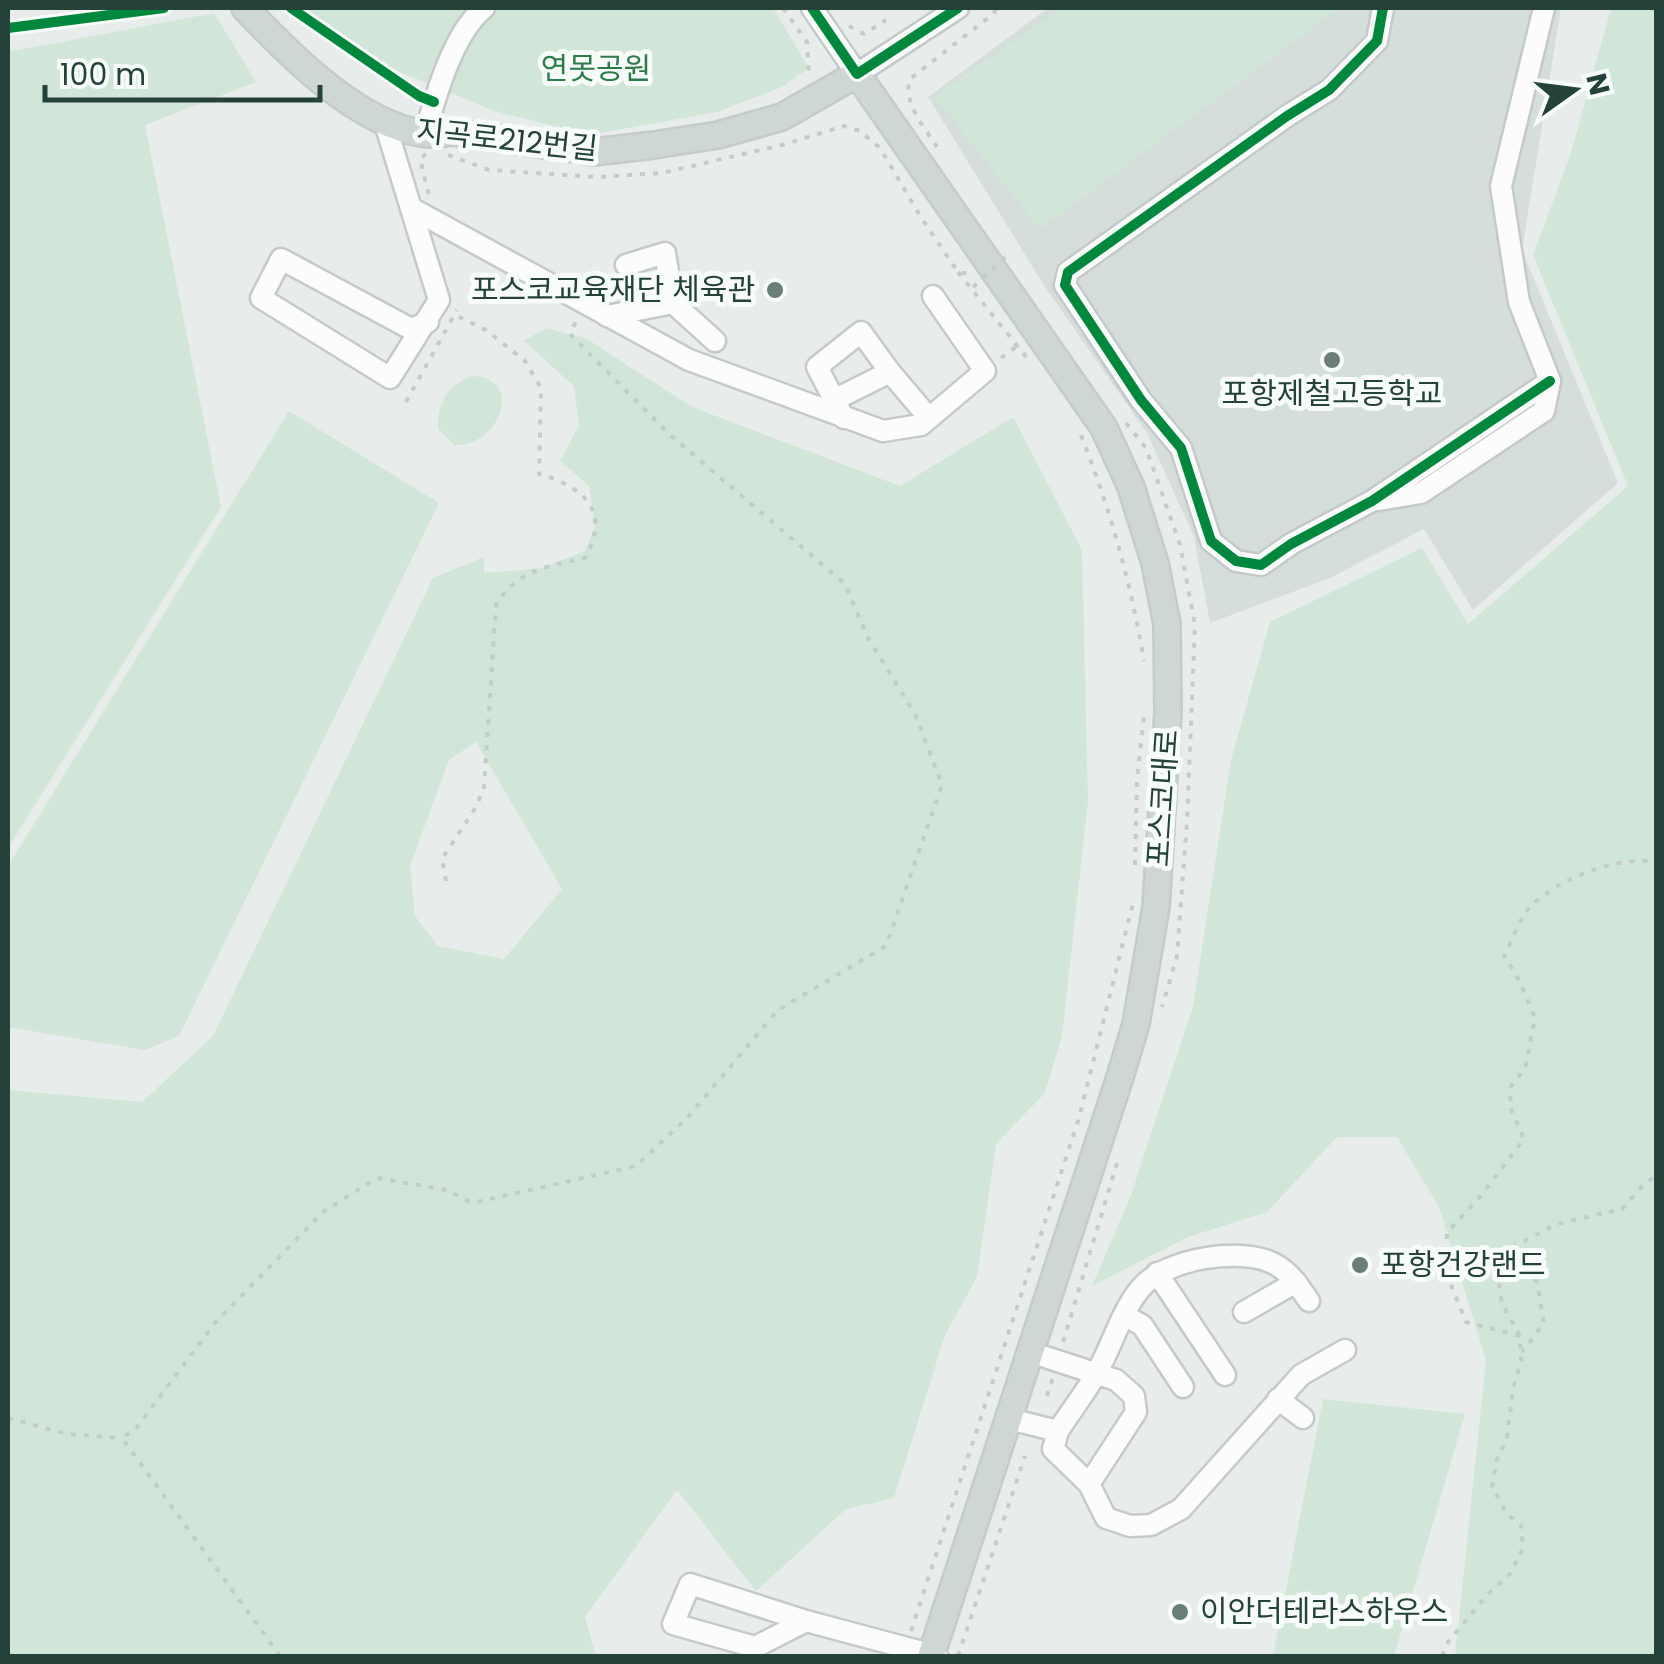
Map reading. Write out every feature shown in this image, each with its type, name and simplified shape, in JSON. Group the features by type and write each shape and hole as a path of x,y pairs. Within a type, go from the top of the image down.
{"main road":[{"name":"지곡로212번길","path":"245,8 314,74 355,104 410,133 425,135 452,132 594,152 654,145 755,126 800,108 858,74"},
{"name":"포스코대로","path":"858,74 1104,428 1131,486 1147,533 1166,624 1168,712 1156,906 1144,984 1125,1060 1009,1419 940,1656"}],"street":[{"path":"425,135 435,96 451,60 471,18 484,8"},
{"name":"포스코대로","path":"812,8 858,74"},
{"name":"지곡로212번길","path":"858,74 958,8"},
{"path":"1382,8 1377,41 1329,90 1068,272 1064,286 1155,418 1182,448 1212,542 1236,561 1261,566 1291,544 1372,501 1550,381 1518,302 1501,186 1544,8"},
{"path":"384,120 438,292 432,315 390,378 262,298 281,259 411,329 432,315"},
{"path":"411,208 690,360 839,409 884,431 921,425 985,370 933,296"},
{"path":"626,264 665,253 673,303 715,341"},
{"path":"607,316 673,303"},
{"path":"839,409 817,368 860,332 930,418"},
{"path":"839,409 890,372"},
{"path":"1309,1301 1280,1266 1264,1259 1227,1255 1157,1273 1140,1288 1097,1373 1058,1431 1053,1450 1089,1484 1106,1518 1130,1526 1151,1525 1181,1509 1301,1375 1345,1350"},
{"path":"1157,1273 1224,1375"},
{"path":"1244,1312 1296,1282"},
{"path":"1125,1316 1142,1324 1182,1387"},
{"path":"1030,1352 1116,1380 1134,1396 1136,1412 1089,1484"},
{"path":"1278,1399 1303,1418"},
{"path":"1009,1419 1058,1431"},
{"path":"806,1621 755,1647 673,1624 690,1584 806,1621 940,1656"}],"path":[{"path":"783,8 807,42 809,76 797,82"},
{"path":"942,155 912,107 906,89 910,79 997,8"},
{"path":"841,16 848,26 864,34 890,17"},
{"path":"860,132 880,148 922,220 1017,346"},
{"path":"1000,248 1012,263"},
{"path":"973,287 1011,252"},
{"path":"958,272 967,273 984,292 984,303"},
{"path":"8,1418 67,1434 122,1438 137,1427 215,1323 323,1212 376,1178 446,1190 472,1203 636,1166 687,1118 778,1010 886,946 942,784 915,714 868,638 844,584 668,433 570,334 580,314 607,316"},
{"path":"432,315 486,330 525,361 542,388 540,474 576,488 593,511 596,538 585,558 536,568 507,587 496,605 484,787 476,807 442,859 446,881"},
{"path":"1076,421 1106,498 1134,601 1146,666"},
{"path":"1135,876 1137,780 1146,702"},
{"path":"1520,1336 1466,1322 1445,1270 1446,1232 1524,1139 1510,1108 1512,1086 1524,1069 1534,1018 1520,982 1504,956 1530,907 1570,880 1602,865 1656,862"},
{"path":"905,1647 1078,1118 1135,896"},
{"path":"1442,1656 1448,1642 1510,1574 1523,1548 1520,1525 1507,1514 1492,1488 1496,1459 1507,1438 1520,1354 1520,1336 1502,1304 1495,1256 1557,1224 1622,1209 1656,1176"},
{"path":"1514,1246 1537,1282 1544,1323 1520,1354"},
{"path":"1047,1396 1054,1375"},
{"path":"122,1438 280,1656"},
{"path":"940,1656 1025,1456"}],"shaded area":[{"name":"포항제철고등학교","path":"1048,8 1561,8 1522,250 1618,483 1473,610 1424,529 1330,578 1210,623 1194,537 1147,433 1045,287 928,97"}],"green space":[{"name":"연못공원","path":"303,8 773,8 809,68 782,87 717,112 600,133 566,129 494,111 388,67"},
{"path":"1061,8 1340,8 1040,229 935,97"},
{"path":"1611,8 1656,8 1656,1656 1455,1656 1486,1360 1439,1207 1397,1137 1337,1137 1267,1212 1188,1237 1092,1286 1131,1195 1193,1006 1231,760 1270,622 1422,548 1468,624 1628,486 1533,255 1571,153"},
{"path":"214,13 256,82 145,125 221,507 8,848 8,52"},
{"path":"546,328 587,339 692,407 900,486 1013,417 1082,550 1088,801 1062,1036 1045,1093 996,1144 977,1277 945,1335 894,1498 846,1509 756,1591 677,1490 585,1617 596,1656 8,1656 8,1090 142,1102 213,1036 433,578 484,557 484,573 542,568 585,551 595,526 589,486 560,461 579,425 574,386 524,341","holes":["476,742 562,889 504,959 438,946 415,916 410,866 449,760"]},
{"path":"471,376 488,379 498,387 502,398 500,411 484,435 470,443 454,445 438,429 439,411 450,390"},
{"path":"289,411 439,503 179,1036 145,1050 8,1027 8,866"},
{"path":"1323,1399 1465,1414 1394,1656 1273,1656"}],"cycle path":[{"path":"8,28 164,8"},
{"path":"291,8 419,96 434,102"},
{"path":"812,8 857,74 958,8"},
{"path":"1383,8 1377,41 1329,90 1068,272 1065,285 1141,400 1181,448 1211,541 1236,561 1261,565 1291,544 1372,501 1550,381"}],"place":[{"name":"포스코교육재단 체육관","path":"775,290"},
{"name":"포항제철고등학교","path":"1332,360"},
{"name":"포항건강랜드","path":"1360,1265"},
{"name":"이안더테라스하우스","path":"1180,1612"}]}
